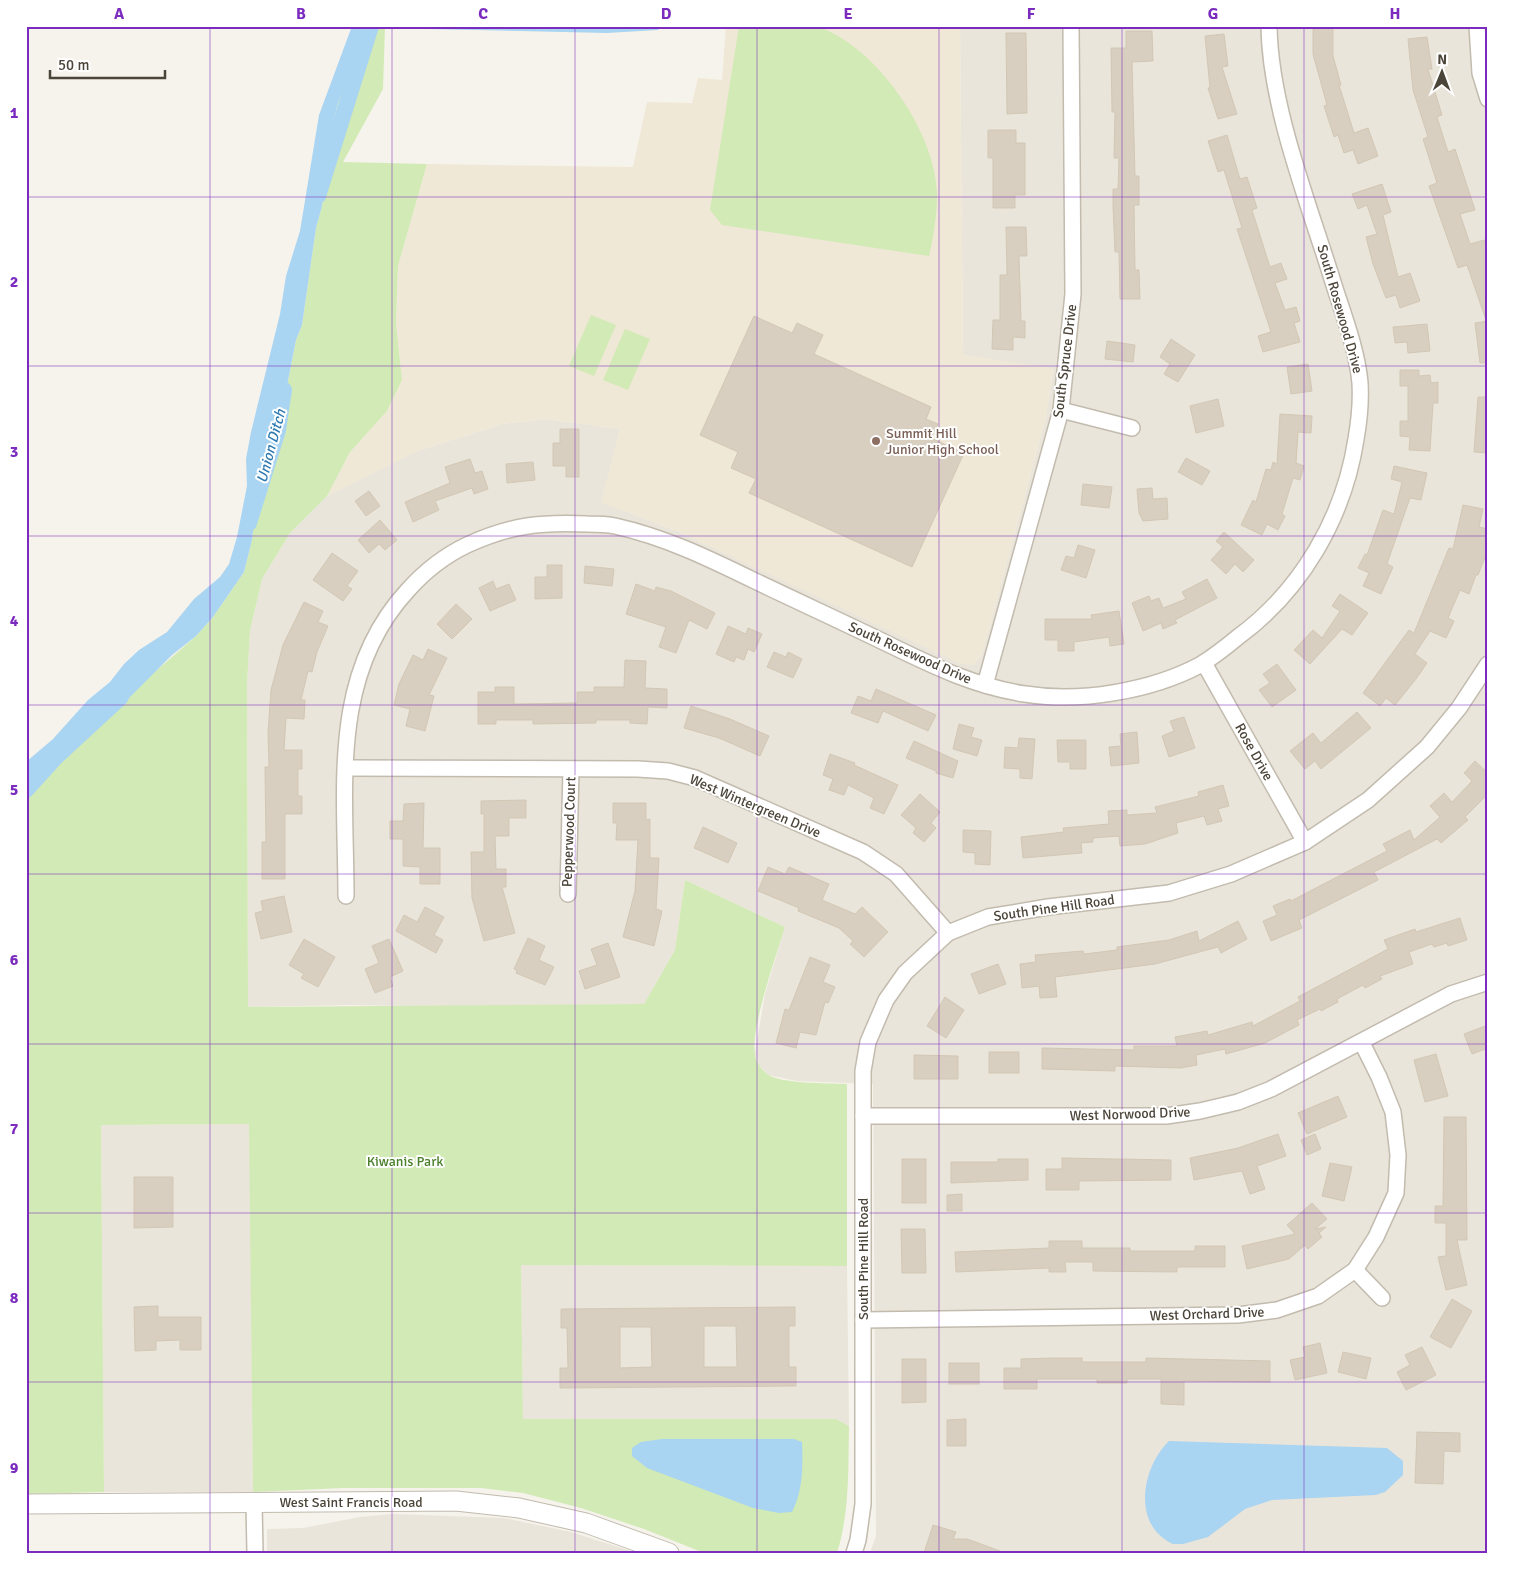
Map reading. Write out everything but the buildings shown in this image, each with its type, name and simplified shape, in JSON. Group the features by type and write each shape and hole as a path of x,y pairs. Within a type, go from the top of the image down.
{"street":[{"name":"South Spruce Drive","path":"985,685 1061,410 1073,294 1071,26"},
{"name":"South Rosewood Drive","path":"346,896 347,725 356,678 370,643 392,608 424,573 454,551 503,530 531,524 613,525 678,545 952,675 1028,695 1073,696 1125,691 1169,679 1204,663 1249,630 1295,583 1320,547 1344,492 1356,439 1360,384 1344,317 1285,125 1269,54 1269,26"},
{"path":"1477,26 1480,73 1488,99"},
{"path":"1061,410 1132,428"},
{"name":"Rose Drive","path":"1204,663 1305,842"},
{"name":"South Pine Hill Road","path":"854,1553 858,1540 863,1504 863,1071 868,1042 886,1000 905,973 948,933 988,917 1048,907 1169,893 1231,874 1305,842 1368,800 1427,747 1459,708 1488,664"},
{"name":"West Wintergreen Drive","path":"346,768 638,769 668,771 695,778 724,789 863,852 896,874 948,933"},
{"name":"Pepperwood Court","path":"568,894 571,769"},
{"name":"West Norwood Drive","path":"863,1116 1166,1116 1200,1111 1238,1102 1271,1090 1451,994 1488,982"},
{"name":"West Orchard Drive","path":"863,1320 1238,1315 1278,1310 1318,1296 1355,1270 1376,1236 1396,1193 1398,1155 1393,1112 1362,1043"},
{"path":"1355,1270 1382,1298"},
{"name":"West Saint Francis Road","path":"26,1504 456,1502 519,1508 586,1523 669,1553"},
{"path":"254,1503 255,1553"}],"shaded area":[{"path":"726,26 960,26 963,355 1053,368 1046,417 982,654 973,665 961,664 677,531 601,502 620,429 546,419 502,424 417,451 327,496 350,452 387,411 402,380 396,323 398,266 427,164 633,167 647,102 692,103 698,78 722,80"},
{"path":"960,26 1488,26 1488,1553 870,1553 876,1536 873,1084 797,1081 768,1075 759,1065 755,1053 765,994 785,927 685,880 675,950 644,1004 460,1007 348,1005 248,1007 247,684 250,631 262,579 290,533 327,496 417,451 502,424 546,419 620,429 602,502 677,531 973,665 982,654 1046,417 1053,369 963,355"},
{"path":"250,1124 253,1492 104,1492 101,1125"},
{"path":"521,1265 847,1266 849,1426 836,1419 523,1420"},
{"path":"392,1514 504,1518 571,1532 637,1553 267,1553 267,1529 303,1528 360,1517"}],"green space":[{"path":"792,25 819,27 841,38 862,53 881,72 899,95 914,119 926,144 934,169 937,193 934,232 929,256 722,225 710,210 739,26"},
{"name":"Kiwanis Park","path":"367,26 385,26 383,89 343,162 427,164 398,266 396,323 402,380 387,411 350,452 327,496 290,533 262,579 250,631 247,684 248,1007 644,1004 675,950 685,880 785,927 760,1010 756,1027 755,1054 758,1062 767,1074 782,1080 847,1084 847,1266 521,1265 523,1419 836,1419 849,1426 846,1506 837,1553 704,1553 644,1529 581,1508 523,1493 481,1488 343,1488 253,1492 249,1124 101,1125 104,1492 26,1494 26,793 63,754 83,725 157,670 196,636 213,617 244,572 252,540 259,479 284,401 296,340 302,325 316,228 322,206 325,156 338,103"},
{"path":"591,315 616,325 594,376 569,366"},
{"path":"625,329 650,339 628,390 603,380"}],"water":[{"path":"352,26 367,26 338,103 325,156 322,206 316,228 302,325 296,340 284,401 259,479 252,540 244,572 213,617 196,636 172,655 126,701 83,725 63,754 26,793 26,762 53,739 88,700 110,682 124,664 139,650 167,632 194,599 220,577 229,564 237,537 247,486 246,459 251,432 280,314 286,276 300,231 319,115"},
{"path":"424,26 661,26 658,30 607,33 427,29"},
{"path":"662,1439 794,1439 802,1442 802,1478 796,1504 792,1512 779,1513 753,1508 647,1468 632,1456 632,1448 641,1442"},
{"path":"1169,1441 1387,1448 1403,1461 1403,1475 1385,1492 1376,1495 1272,1500 1245,1509 1208,1537 1183,1544 1173,1544 1160,1535 1151,1524 1146,1510 1145,1495 1152,1465"}],"waterway":[{"name":"Union Ditch","path":"318,196 371,26"},
{"name":"Union Ditch","path":"249,523 278,430 284,390"},
{"name":"Union Ditch","path":"26,790 56,757 121,697"}],"place":[{"name":"Summit Hill Junior High School","path":"876,441"}]}
